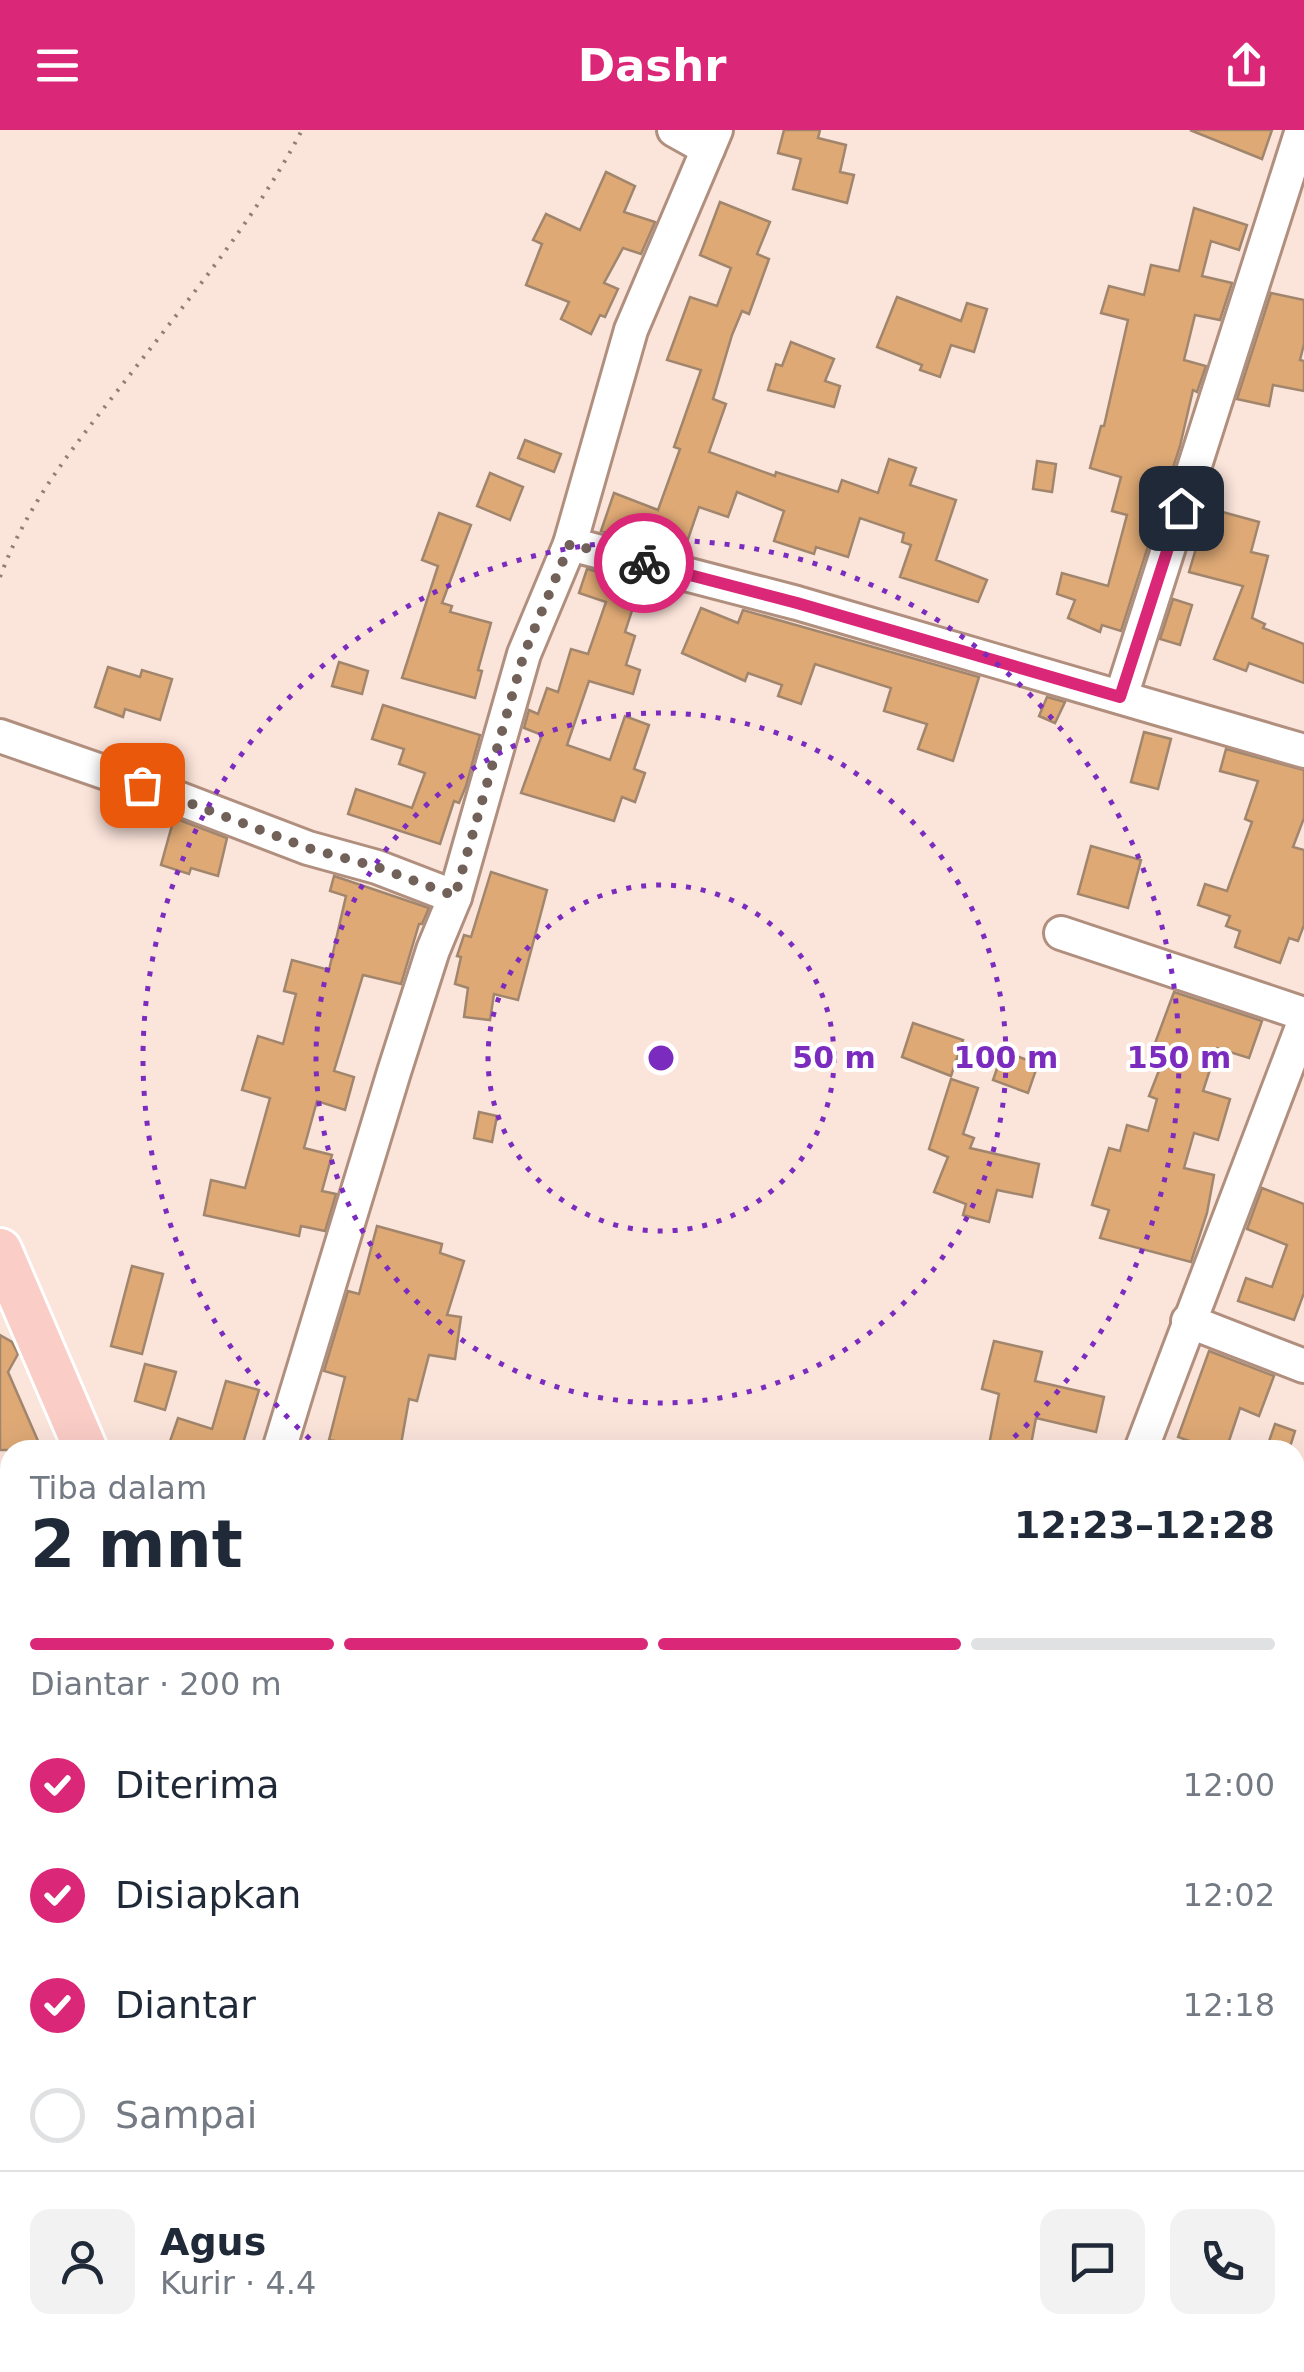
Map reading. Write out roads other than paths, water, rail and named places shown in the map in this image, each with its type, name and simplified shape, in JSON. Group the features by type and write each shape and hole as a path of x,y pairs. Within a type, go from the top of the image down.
{"main road":[{"path":"0,1250 82,1440"}],"street":[{"path":"282,1440 394,1072 455,896 524,654 570,544 631,330 712,140 674,130"},
{"path":"1120,697 1302,130"},
{"path":"570,544 797,603 1304,752"},
{"path":"0,736 308,848 377,867 455,896"},
{"path":"1062,933 1304,1014"},
{"path":"1145,1440 1304,1022"},
{"path":"1188,1321 1304,1366"}]}
